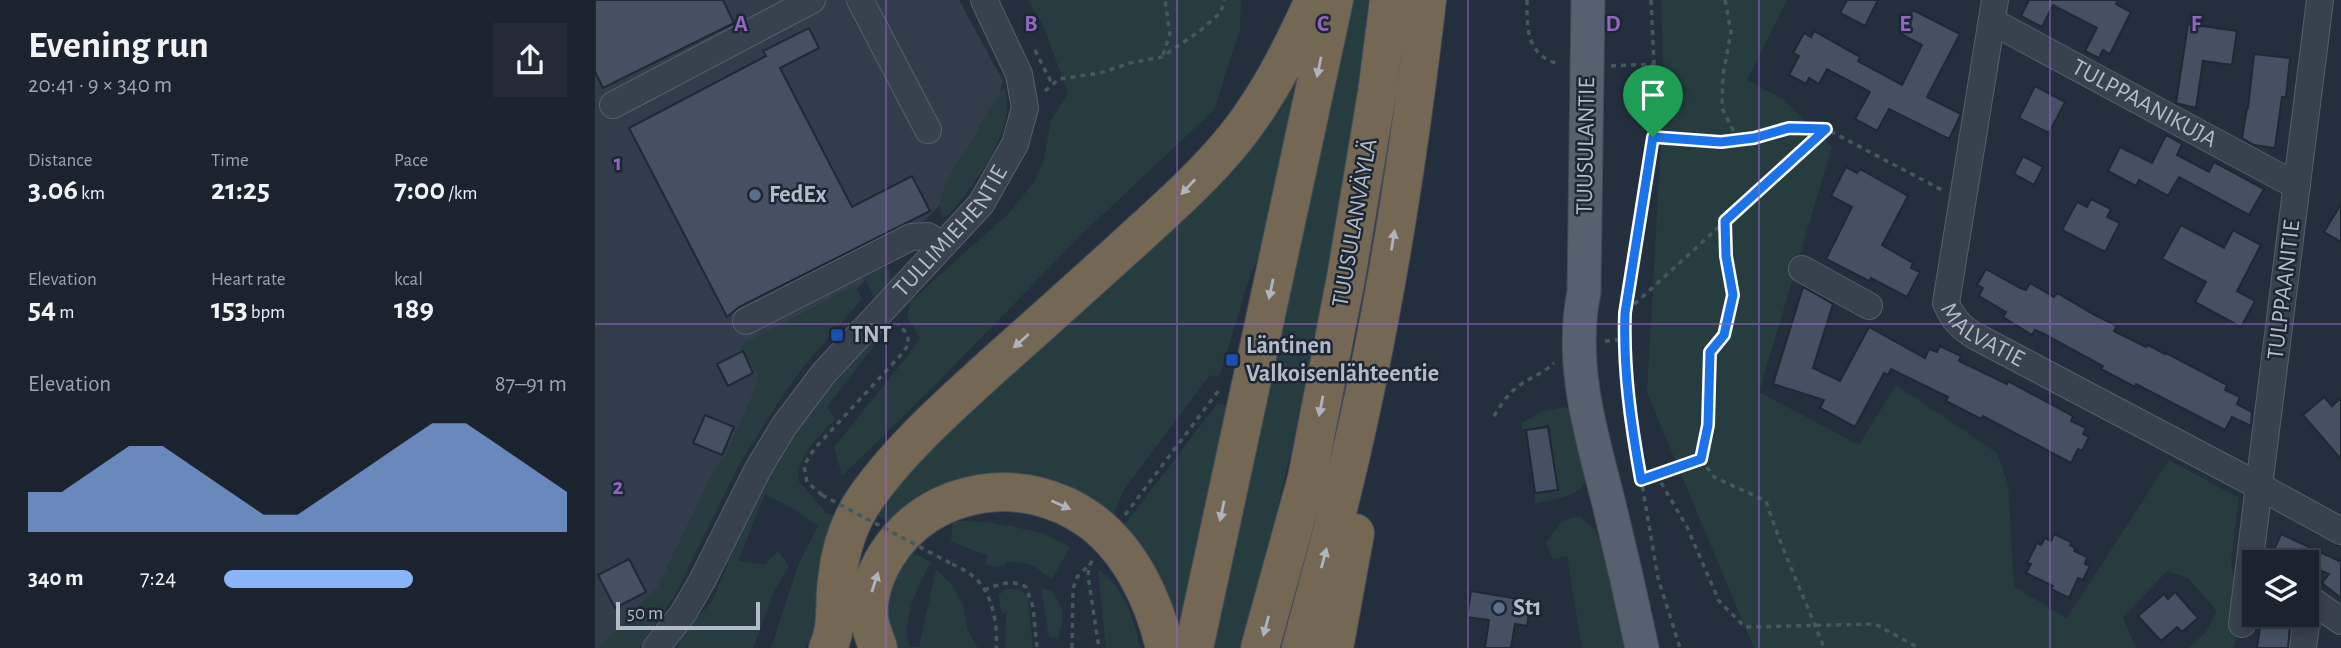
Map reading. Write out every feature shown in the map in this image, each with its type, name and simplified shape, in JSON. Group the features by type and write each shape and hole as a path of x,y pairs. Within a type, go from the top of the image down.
{"highway":[{"path":"828,648 833,632 837,580 844,541 852,521 882,477 954,401 1173,204 1235,137 1269,89 1314,0"},
{"path":"1193,648 1334,0"},
{"name":"TUUSULANVÄYLÄ","path":"1260,648 1307,478 1346,278 1377,93 1389,0"},
{"name":"TUUSULANVÄYLÄ","path":"1301,648 1343,487 1386,281 1416,94 1427,0"},
{"path":"1333,648 1383,388 1386,281"},
{"path":"878,648 869,617 871,594 882,563 893,545 912,526 953,500 985,492 1010,491 1064,505 1105,533 1118,547 1143,585 1165,648"}],"main road":[{"name":"TUUSULANTIE","path":"1588,0 1584,292 1606,448 1606,494 1643,648"}],"street":[{"path":"613,105 812,0"},
{"path":"860,0 929,130"},
{"name":"TULLIMIEHENTIE","path":"656,648 684,612 702,582 758,469 784,426 824,373 981,204 1015,145 1025,108 1019,74 984,0"},
{"name":"TULPPAANITIE","path":"2253,550 2320,0"},
{"name":"TULPPAANIKUJA","path":"1994,11 2297,186"},
{"name":"MALVATIE","path":"1994,11 1946,303 1953,317 1962,328 2259,486"},
{"path":"746,321 911,237 928,236 942,245"},
{"path":"1802,269 1869,306"},
{"path":"2259,486 2341,531"},
{"path":"2319,606 2341,621"},
{"path":"2303,648 2305,627"}],"path":[{"path":"1162,57 1170,34 1165,0"},
{"path":"1025,108 1059,79 1100,73 1130,63 1162,57 1201,30 1221,12 1224,0"},
{"path":"1527,0 1528,32 1532,46 1548,61 1559,64"},
{"path":"1651,0 1653,137 1625,313 1624,339 1631,420 1658,578 1680,648"},
{"path":"1725,0 1731,32 1723,75 1722,108 1738,140"},
{"path":"1606,66 1654,64"},
{"path":"1653,137 1721,142 1754,138 1789,128 1826,129 1963,201"},
{"path":"1625,313 1826,129"},
{"path":"1725,221 1726,256 1733,295 1724,335 1710,352 1708,425 1701,459 1714,477 1766,501 1781,547 1824,648"},
{"path":"899,326 907,334 909,344 815,448 804,465 807,482 823,495 969,572 984,590 996,627 996,648"},
{"path":"1121,520 1227,380"},
{"path":"1641,480 1701,459"},
{"path":"1656,474 1688,527 1719,601 1745,627 1875,624 1919,648"},
{"path":"1072,648 1073,589 1077,577 1094,557"},
{"path":"1089,566 1090,595 1099,648"},
{"path":"984,590 1009,582 1017,582 1026,587 1033,607 1037,648"}],"shaded area":[{"path":"595,0 959,0 1003,81 999,113 976,169 790,355 660,599 621,648 595,648"}],"green space":[{"path":"1028,0 1241,0 1240,29 1214,110 1080,236 842,476 834,447 920,338 907,316 911,301 1009,213 1035,181 1044,159 1051,120 1068,93 1043,25"},
{"path":"1347,0 1369,0 1342,201 1301,411 1240,648 1205,648"},
{"path":"1661,0 1787,0 1747,80 1783,99 1832,147 1759,392 1859,445 1896,385 1997,453 2008,484 2014,587 2067,618 2169,460 2239,498 2231,561 2240,622 2233,648 2188,648 2206,632 2217,611 2188,578 2167,571 2123,618 2136,648 1754,648 1647,393 1664,89"},
{"path":"1308,44 1270,234 1251,272 1220,375 1209,376 1123,491 1110,523 1070,495 897,526 872,513"},
{"path":"1004,87 1006,116 996,146 971,187 943,218 940,208 945,185 979,131 978,126"},
{"path":"882,266 890,270 891,280 875,297 861,274"},
{"path":"855,286 862,299 804,366 781,398 740,463 674,597 639,648 599,648 658,586 715,468 726,455 758,382 758,375 741,345"},
{"path":"880,330 885,331 827,407 835,419 806,453 799,470 798,480 826,512 838,517 819,618 805,648 771,648 799,563 818,526 765,494 738,561 765,564 778,551 789,566 774,592 753,648 678,648 681,637 713,600 747,516 768,473 794,431"},
{"path":"1223,403 1226,407 1221,463 1184,640 1119,532 1217,404"},
{"path":"1565,407 1578,413 1587,479 1572,494 1535,504 1535,493 1558,490 1549,425 1522,430 1522,423 1540,412"},
{"path":"1579,516 1595,530 1608,564 1626,648 1582,648 1567,556 1553,559 1546,543 1561,522"},
{"path":"953,520 994,523 1043,533 1070,547 1052,579 1030,564 1007,561 1003,567 986,565 987,555 951,542"},
{"path":"907,550 931,562 909,615 907,638 910,647 919,647 936,569 952,585 963,605 968,631 978,648 894,648 883,605"},
{"path":"1098,570 1113,583 1126,604 1140,648 1106,648"},
{"path":"1041,588 1052,591 1061,608 1063,618 1058,638 1049,637"},
{"path":"1007,589 1020,589 1028,597 1033,648 1005,648 1006,613 1002,613 998,595"}],"building":[{"path":"595,0 723,0 734,23 603,88 595,72"},
{"path":"1847,0 1878,0 1865,26 1840,13"},
{"path":"2029,0 2118,0 2116,4 2131,12 2110,54 2103,50 2099,58 2085,51 2097,28 2053,5 2042,27 2021,16"},
{"path":"1913,10 1960,34 1927,97 1961,114 1949,139 1889,109 1877,131 1855,119 1870,92 1827,69 1819,84 1809,78 1806,84 1789,75 1799,56 1793,53 1804,33 1811,37 1814,31 1860,57 1858,61 1902,85 1922,45 1901,34"},
{"path":"2188,24 2237,31 2232,65 2203,61 2196,108 2176,103"},
{"name":"FedEx","path":"809,28 819,48 780,68 852,207 912,176 930,211 739,307 727,317 629,128 766,56 763,51"},
{"path":"2254,54 2290,58 2286,97 2282,97 2275,148 2254,145 2242,138"},
{"path":"2035,86 2065,102 2049,133 2019,118"},
{"path":"2166,135 2182,144 2177,155 2209,172 2214,162 2264,189 2249,215 2179,177 2168,196 2139,180 2136,186 2108,171 2120,147 2152,163"},
{"path":"2023,156 2043,167 2034,185 2014,174"},
{"path":"1846,167 1857,173 1860,169 1908,196 1882,245 1913,263 1911,268 1920,272 1907,297 1826,259 1852,207 1831,196"},
{"path":"2091,199 2111,209 2107,217 2120,223 2105,252 2062,230 2077,202 2087,207"},
{"path":"2341,204 2341,242 2324,232"},
{"path":"2181,225 2224,248 2233,230 2261,245 2237,291 2255,301 2241,327 2195,302 2206,282 2162,259"},
{"path":"1986,269 2020,288 2026,290 2030,283 2054,297 2057,293 2117,326 2114,331 2146,347 2148,345 2166,353 2227,385 2225,390 2240,397 2237,404 2252,412 2251,426 2232,417 2225,430 2101,369 2103,366 2044,334 2035,330 2032,335 2003,317 2006,312 1979,296 1983,288 1977,285"},
{"path":"1803,287 1833,304 1813,368 1840,381 1869,327 1925,358 1929,349 1937,352 1940,346 1961,356 1959,361 2007,384 2008,381 2073,416 2071,421 2086,428 2083,434 2089,437 2082,451 2078,449 2071,463 1983,416 1981,419 1946,401 1948,397 1891,369 1888,375 1884,373 1855,427 1820,408 1824,400 1773,384"},
{"path":"743,351 753,373 728,386 717,364"},
{"path":"2324,397 2332,406 2341,398 2341,459 2303,415"},
{"path":"705,415 734,427 722,455 693,443"},
{"path":"1548,427 1558,490 1535,493 1526,430"},
{"path":"2054,534 2071,542 2074,551 2087,557 2085,564 2090,566 2083,580 2078,578 2069,598 2051,589 2053,586 2026,573 2031,564 2027,563 2037,543 2041,545 2045,538 2051,541"},
{"path":"2281,534 2315,550 2274,550"},
{"path":"2319,552 2339,561 2341,558 2341,598 2322,583 2329,574 2319,570"},
{"path":"629,559 646,592 615,608 598,575"},
{"path":"1471,591 1531,601 1527,626 1515,624 1511,648 1485,648 1489,620 1467,617"},
{"path":"2175,592 2198,618 2182,632 2177,627 2161,641 2138,616 2164,594 2168,599"},
{"path":"2260,627 2290,627 2288,648 2257,648"}],"place":[{"name":"FedEx","path":"755,195"},
{"name":"TNT","path":"837,335"},
{"name":"Läntinen Valkoisenlähteentie","path":"1232,360"},
{"name":"St1","path":"1499,608"}],"route":[{"path":"1789,128 1826,129 1725,221 1726,256 1733,295 1724,335 1710,352 1708,425 1701,459 1641,480 1631,420 1624,339 1625,313 1653,137 1721,142 1754,138 1789,128"}]}
